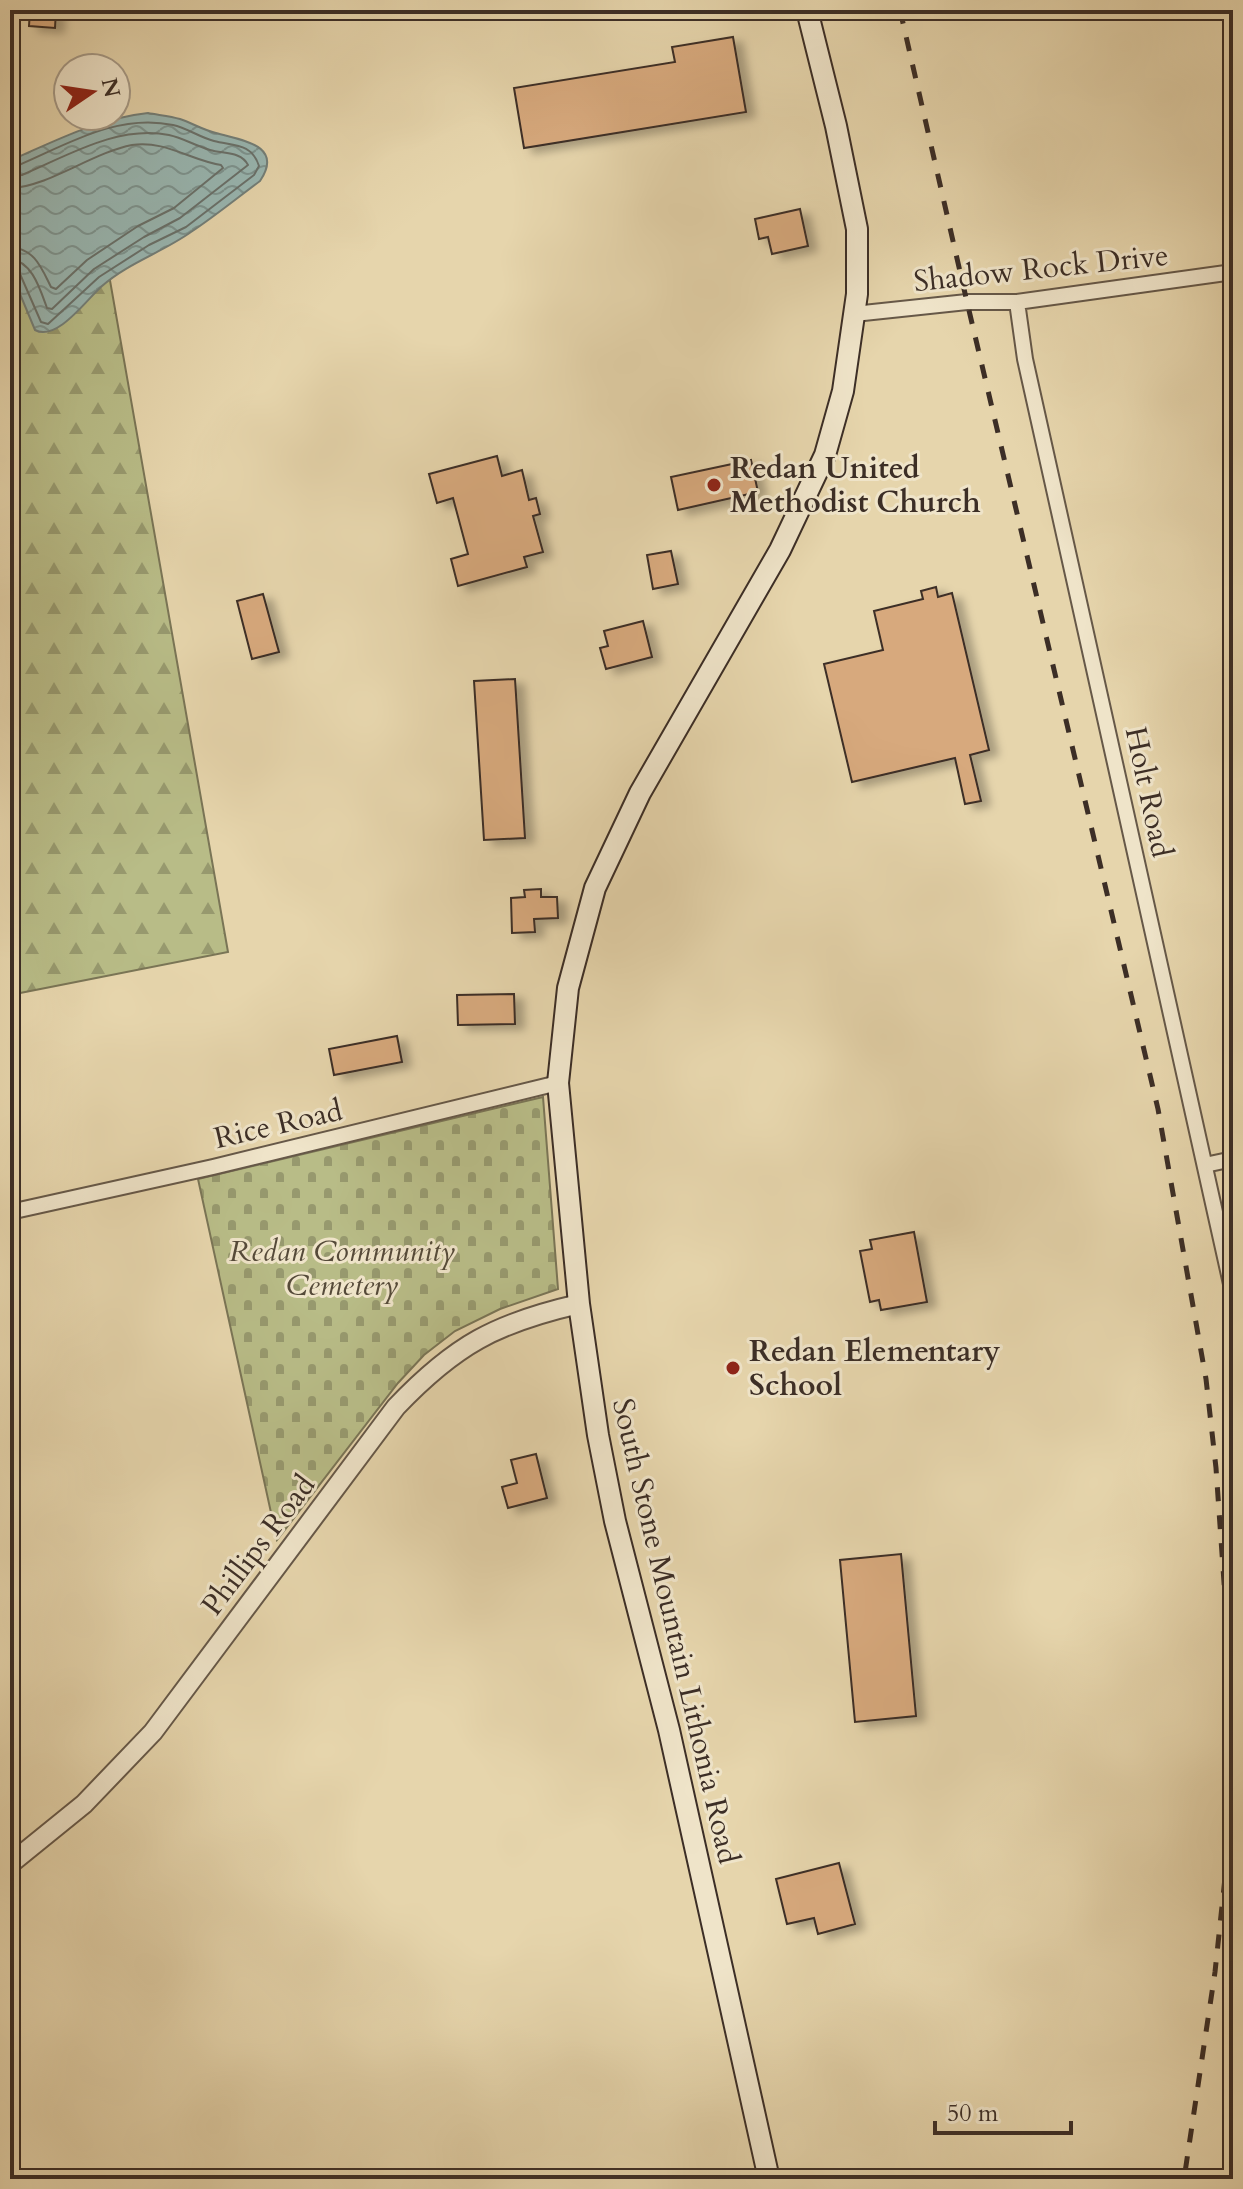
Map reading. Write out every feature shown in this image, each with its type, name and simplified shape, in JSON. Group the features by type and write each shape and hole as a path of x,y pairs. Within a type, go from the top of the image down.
{"main road":[{"name":"South Stone Mountain Lithonia Road","path":"769,2179 669,1730 615,1521 598,1435 579,1304 558,1083 568,988 595,888 640,793 780,550 825,455 843,391 857,294 857,229 836,126 807,10"}],"street":[{"name":"Shadow Rock Drive","path":"854,314 967,302 1017,302 1233,272"},
{"name":"Holt Road","path":"1017,302 1025,359 1233,1293"},
{"name":"Rice Road","path":"10,1212 213,1167 558,1083"},
{"path":"1205,1165 1233,1159"},
{"name":"Phillips Road","path":"10,1864 84,1804 153,1732 396,1407 425,1377 460,1349 495,1329 537,1313 579,1304"}],"green space":[{"path":"92,178 228,952 10,995 10,194"},
{"name":"Redan Community Cemetery","path":"543,1097 558,1289 500,1309 455,1331 424,1355 398,1383 277,1540 198,1179"}],"water":[{"path":"148,113 180,119 247,142 263,151 267,159 266,169 260,181 209,220 112,278 62,325 44,332 35,330 10,270 10,158 77,132 132,132 132,116"}],"building":[{"path":"30,10 56,10 55,28 29,26"},
{"path":"733,37 746,112 524,148 514,88 675,62 672,47"},
{"path":"800,209 808,246 772,254 768,237 759,239 755,219"},
{"path":"497,456 502,476 522,470 529,500 536,498 540,514 533,516 543,552 524,557 527,567 458,586 451,559 468,554 453,498 437,503 429,474"},
{"name":"Redan United Methodist Church","path":"751,460 758,492 678,510 671,477"},
{"path":"671,551 678,584 653,589 647,555"},
{"path":"936,587 938,597 952,593 989,750 970,755 981,801 965,804 955,758 852,782 824,664 883,650 874,611 923,599 921,591"},
{"path":"263,594 279,652 252,659 237,601"},
{"path":"643,621 652,657 606,669 600,648 608,646 604,631"},
{"path":"515,679 525,838 484,840 474,681"},
{"path":"541,889 541,897 557,897 558,918 534,919 535,932 512,933 511,898 525,897 524,890"},
{"path":"514,994 515,1024 458,1025 457,995"},
{"path":"397,1036 402,1062 334,1075 329,1049"},
{"path":"914,1232 927,1302 881,1310 879,1300 870,1302 860,1251 872,1249 870,1240"},
{"path":"536,1454 547,1498 508,1508 502,1487 517,1483 511,1460"},
{"path":"901,1554 916,1716 855,1722 840,1560"},
{"path":"839,1863 855,1924 818,1934 814,1918 787,1924 776,1879"}],"railway":[{"path":"900,10 1158,1109 1206,1379 1227,1625 1227,1859 1215,1972 1184,2179"}],"place":[{"name":"Redan United Methodist Church","path":"714,485"},
{"name":"Redan Elementary School","path":"733,1368"}]}
